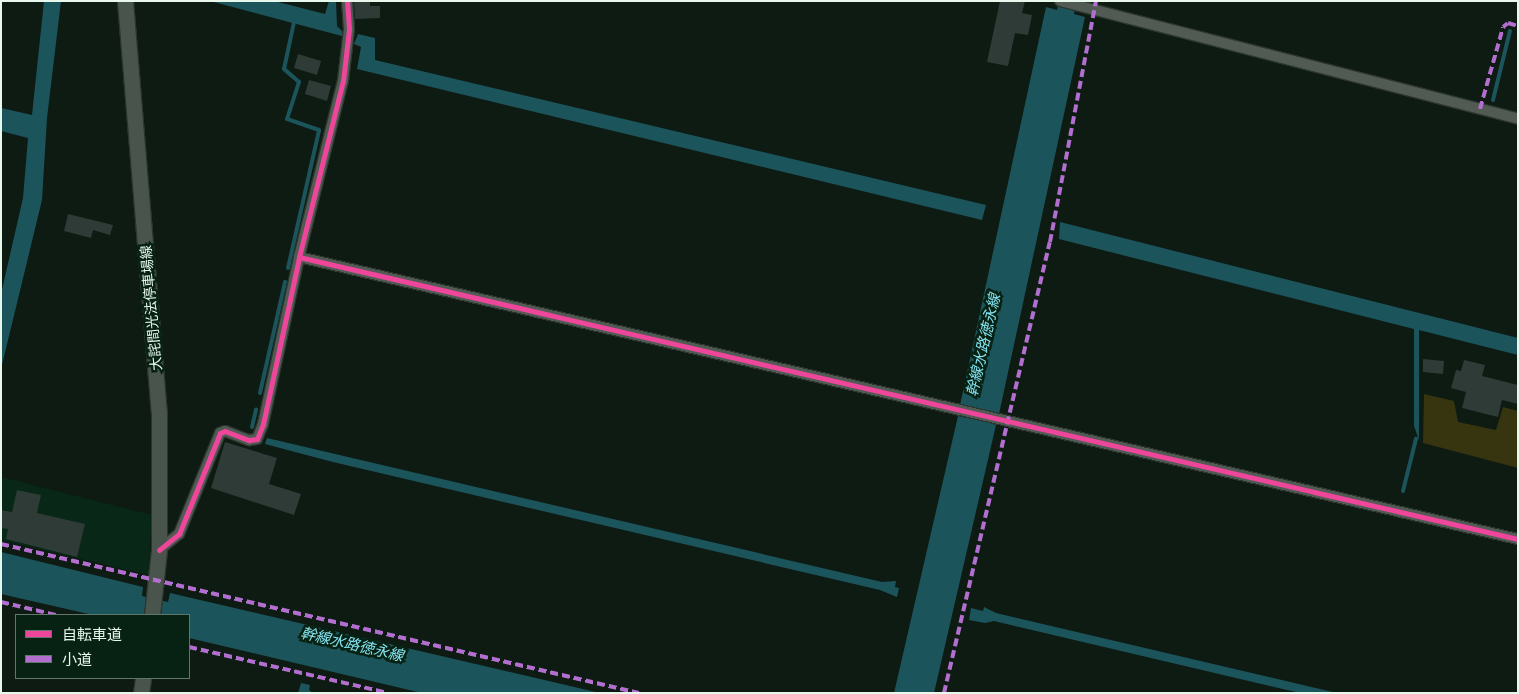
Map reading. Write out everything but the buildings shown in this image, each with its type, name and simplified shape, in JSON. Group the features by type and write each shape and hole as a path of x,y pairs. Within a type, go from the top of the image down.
{"main road":[{"name":"大詫間光法停車場線","path":"125,1 159,412 159,550 152,614"},
{"path":"141,693 143,679"}],"street":[{"path":"159,550 179,534 220,433 225,431 249,440 257,439 342,81 349,29 347,1"},
{"path":"1060,1 1518,119"},
{"path":"299,257 1518,540"}],"shaded area":[{"path":"1424,394 1454,401 1458,422 1496,430 1503,407 1518,411 1518,468 1423,443"},
{"path":"1,477 152,515 148,575 1,540"}],"water":[{"path":"44,1 61,1 47,118 42,200 1,369 1,294 23,198 28,138 1,131 1,108 32,115"},
{"path":"210,1 274,1 325,14 329,1 336,1 337,26 342,31 342,36"},
{"name":"幹線水路徳永線","path":"1059,1 1077,1 1074,14 1085,17 999,414 989,412 987,422 996,425 934,693 894,693 958,416 967,418 970,408 960,405 1046,7 1057,10"},
{"path":"358,34 375,38 375,60 986,205 982,220 357,69 361,47 354,44"},
{"path":"1060,222 1518,338 1518,355 1419,330 1419,440 1414,426 1414,329 1059,239"},
{"path":"267,438 882,582 896,581 895,587 899,588 897,597 880,590 333,462 265,444"},
{"name":"幹線水路徳永線","path":"1,552 143,587 142,596 168,602 170,593 600,693 422,693 190,638 190,614 89,614 1,594"},
{"path":"984,607 996,613 1337,693 1300,693 994,621 985,623 969,620 971,608 983,611"},
{"path":"301,683 310,685 309,690 313,693 298,693"}],"waterway":[{"path":"288,268 319,130 287,119 299,82 284,69 294,22"},
{"path":"1493,100 1510,31"},
{"path":"260,393 285,282"},
{"path":"252,427 256,409"},
{"path":"1403,491 1416,439"}],"marked path":[{"path":"944,693 1050,242 1096,1"},
{"path":"1480,109 1503,27 1508,23 1518,26"},
{"path":"1,544 639,693"},
{"path":"1,602 52,614"},
{"path":"190,647 388,693"}],"cycle path":[{"path":"159,550 179,534 220,433 225,431 249,440 257,439 263,424 299,257 343,81 349,29 347,1"},
{"path":"299,257 1518,539"}]}
